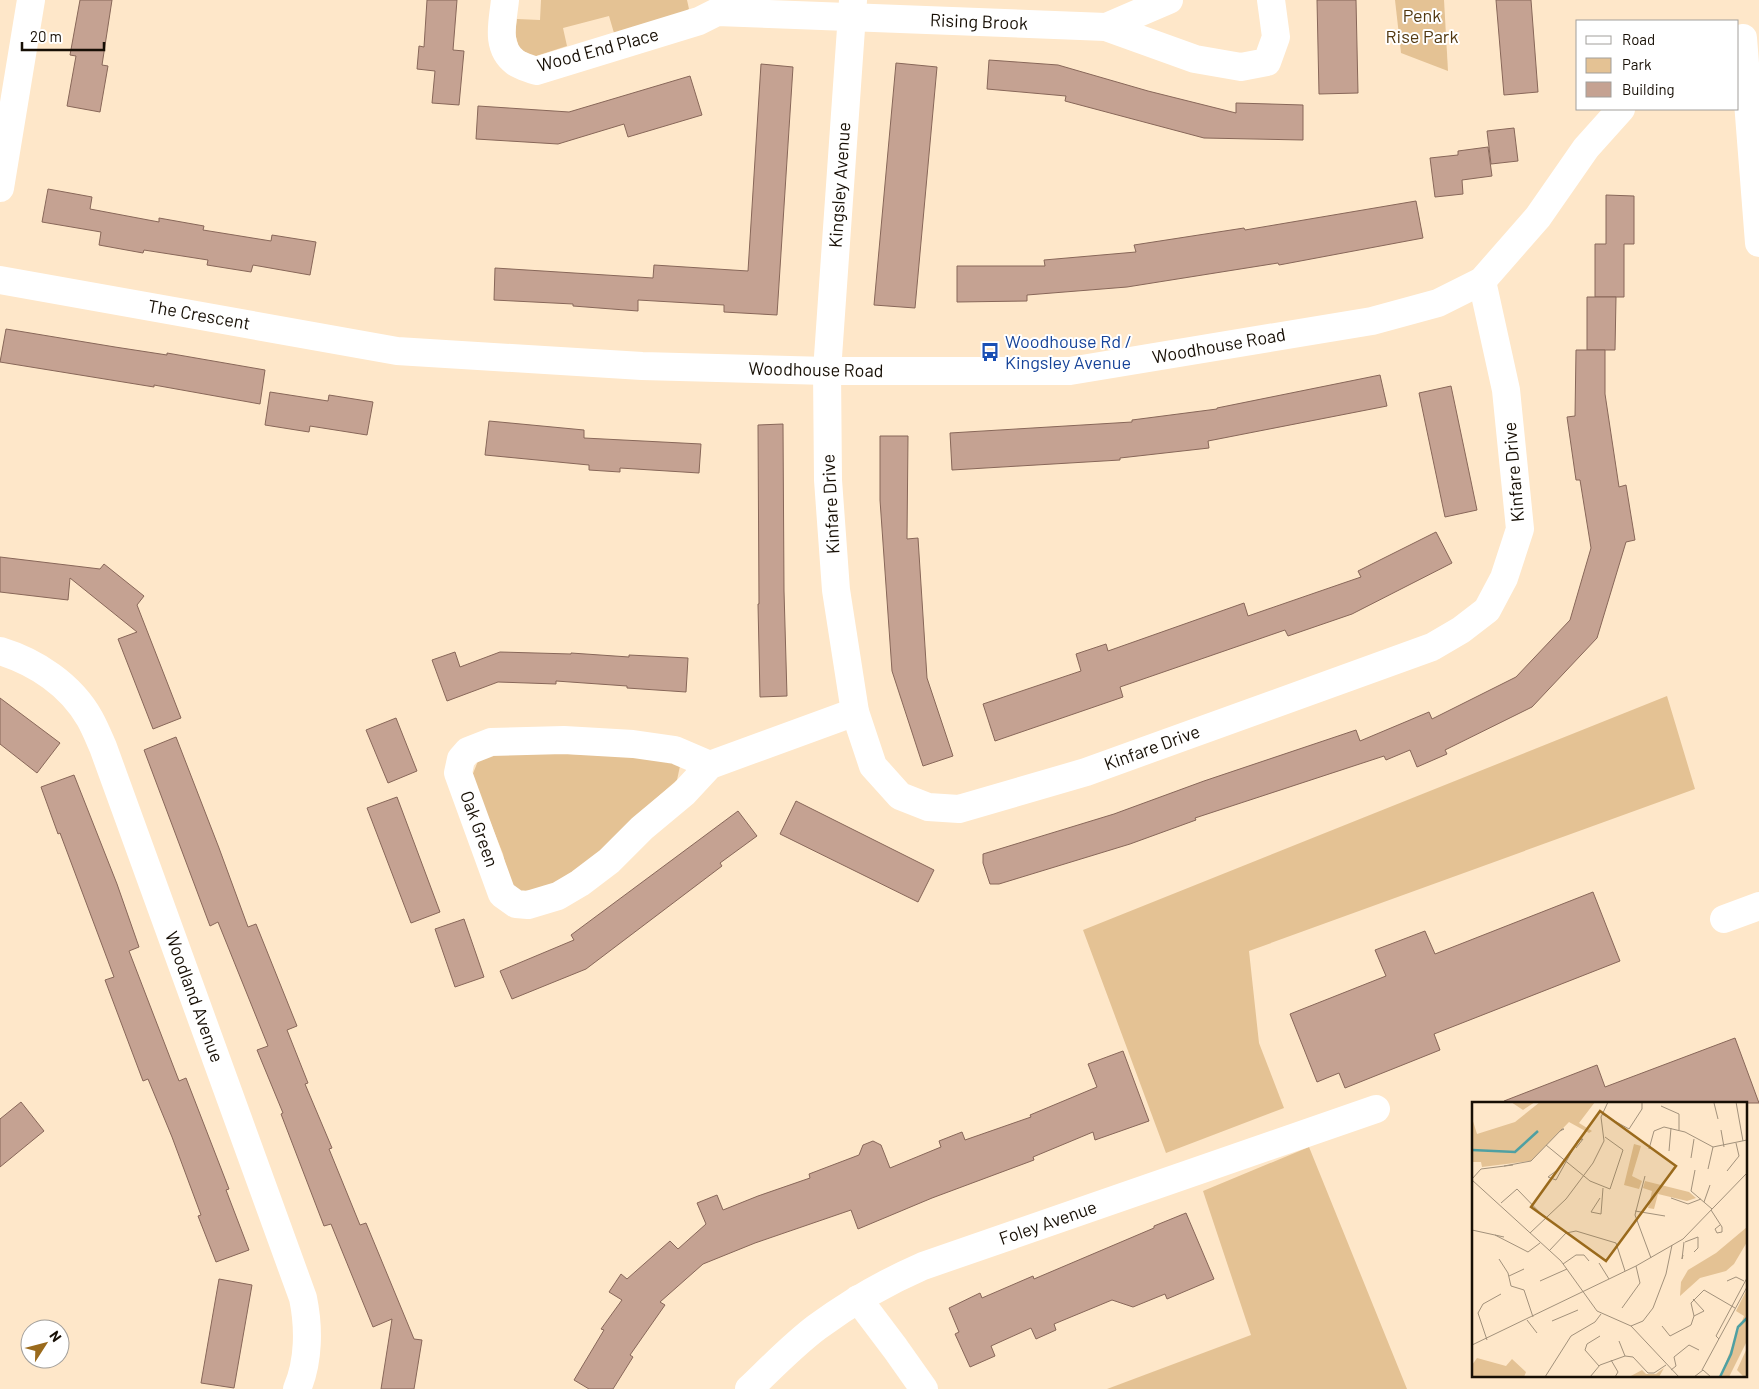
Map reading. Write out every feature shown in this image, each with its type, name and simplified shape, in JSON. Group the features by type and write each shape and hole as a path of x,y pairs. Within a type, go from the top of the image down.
{"street":[{"path":"0,188 31,0"},
{"name":"Wood End Place","path":"505,0 501,40 506,54 516,63 536,71 699,21 710,6 852,9"},
{"name":"Rising Brook","path":"1106,27 1169,0"},
{"name":"Rising Brook","path":"852,9 1106,27 1196,59 1241,67 1267,62 1276,37 1271,0"},
{"name":"Kingsley Avenue","path":"827,371 852,9"},
{"path":"1747,37 1759,243"},
{"name":"Woodhouse Road","path":"397,351 642,366 827,371 1070,371 1372,320 1438,303 1482,282 1538,217 1586,148 1621,110"},
{"name":"The Crescent","path":"0,280 397,351"},
{"name":"Kinfare Drive","path":"827,371 828,480 836,590 855,712 873,766 900,796 928,807 959,809 1086,772 1423,650 1461,630 1487,610 1504,578 1520,529 1506,390 1482,282"},
{"name":"Woodland Avenue","path":"0,651 40,667 67,690 90,718 103,747 304,1298 308,1320 306,1352 301,1380 297,1389"},
{"name":"Oak Green","path":"710,764 675,750 633,744 564,740 491,742 468,751 460,759 458,773 502,894 516,904 528,905 558,896 580,883 684,793 710,764 855,712"},
{"path":"1724,918 1759,907"},
{"name":"Foley Avenue","path":"749,1389 816,1328 888,1281 923,1266 1376,1109"},
{"path":"858,1299 924,1389"}],"green space":[{"path":"541,0 687,0 689,9 683,13 614,33 609,16 563,28 567,46 533,57 519,48 515,33 517,19 540,20"},
{"name":"Penk Rise Park","path":"1395,0 1444,0 1448,71 1401,53"},
{"path":"1667,696 1695,789 1249,951 1259,1043 1284,1108 1166,1153 1083,930"},
{"path":"517,752 670,758 680,766 677,780 581,870 538,895 519,894 508,876 503,854 472,776 478,761 492,754"},
{"path":"1309,1147 1407,1389 1107,1389 1251,1335 1203,1191"}],"building":[{"path":"80,0 112,0 102,65 108,66 100,112 67,106 76,56 70,55"},
{"path":"427,0 457,0 453,50 464,51 459,105 432,103 435,71 417,69 419,46 424,47"},
{"path":"1317,0 1356,0 1358,93 1319,94"},
{"path":"1496,0 1531,0 1538,92 1504,95"},
{"path":"989,60 1058,65 1148,91 1236,113 1236,103 1303,105 1303,140 1204,138 1065,101 1066,96 987,89"},
{"path":"896,63 937,67 915,308 874,305"},
{"path":"761,64 793,67 777,315 724,312 724,305 638,300 638,311 573,306 573,304 494,300 495,268 653,278 654,265 748,271"},
{"path":"690,76 702,115 628,137 624,124 558,144 476,139 478,106 569,112"},
{"path":"1514,128 1518,161 1491,164 1487,131"},
{"path":"1488,147 1492,176 1462,180 1463,194 1435,197 1430,158 1458,155 1458,151"},
{"path":"48,189 92,197 90,209 159,222 159,218 204,226 203,230 271,241 272,235 316,242 310,275 253,265 251,272 207,265 208,260 144,250 143,253 99,245 101,232 42,222"},
{"path":"1606,195 1634,196 1634,244 1624,244 1624,297 1595,297 1595,244 1606,244"},
{"path":"1416,201 1423,238 1279,265 1278,263 1127,287 1027,295 1027,301 957,302 957,266 1045,266 1044,260 1136,252 1134,245 1244,228 1245,230"},
{"path":"1587,297 1616,297 1615,350 1587,350"},
{"path":"6,329 265,370 260,404 154,385 154,387 0,362"},
{"path":"1576,350 1605,350 1605,394 1619,487 1626,485 1635,540 1626,542 1597,638 1532,707 1445,750 1447,754 1417,767 1410,750 1386,760 1384,756 1195,818 1196,820 1130,844 999,884 990,884 983,863 983,854 1114,814 1204,781 1356,730 1360,741 1429,712 1432,719 1516,677 1570,620 1591,548 1580,480 1576,480 1567,417 1575,416"},
{"path":"1380,375 1387,406 1208,441 1209,448 1120,458 1120,460 952,470 950,433 1132,422 1132,420 1217,409"},
{"path":"1451,386 1477,510 1445,517 1419,393"},
{"path":"270,392 328,401 329,395 373,402 367,435 310,426 309,432 265,425"},
{"path":"489,421 584,430 584,438 701,444 699,473 620,468 620,472 589,470 589,465 485,455"},
{"path":"783,424 787,696 760,697 758,425"},
{"path":"880,436 908,436 907,539 918,538 927,678 953,756 923,766 892,671 880,500"},
{"path":"1436,532 1452,563 1352,614 1288,636 1285,630 1120,687 1123,697 995,741 983,704 1081,671 1076,654 1106,644 1108,651 1244,603 1248,616 1361,577 1358,571"},
{"path":"0,557 100,569 104,564 144,596 137,605 181,718 153,729 118,639 137,632 70,578 68,600 0,592"},
{"path":"455,652 460,667 500,652 688,658 686,692 556,681 556,684 498,682 447,701 432,660"},
{"path":"0,698 60,743 37,773 0,744"},
{"path":"396,718 417,771 388,783 366,730"},
{"path":"176,737 248,927 256,924 297,1026 287,1030 308,1083 305,1084 332,1148 329,1149 360,1225 366,1223 414,1339 422,1340 414,1389 381,1389 392,1319 373,1327 331,1224 324,1226 281,1114 283,1113 257,1050 268,1046 218,922 210,926 144,750"},
{"path":"74,775 117,884 139,947 129,951 179,1081 186,1078 229,1189 226,1190 249,1250 216,1262 198,1216 201,1215 172,1137 148,1079 143,1081 105,980 114,977 41,787"},
{"path":"397,797 440,912 411,923 367,808"},
{"path":"796,801 934,870 918,902 780,834"},
{"path":"738,811 757,836 720,863 722,866 586,969 512,999 500,971 574,940 571,935"},
{"path":"1593,892 1620,961 1434,1034 1440,1050 1345,1088 1339,1073 1317,1082 1290,1014 1386,976 1375,950 1425,931 1435,954"},
{"path":"464,919 484,977 455,987 435,929"},
{"path":"1735,1038 1759,1103 1504,1101 1597,1065 1605,1087"},
{"path":"1123,1051 1149,1121 1095,1140 1093,1132 1033,1157 1034,1160 932,1198 858,1229 851,1210 755,1243 703,1264 660,1302 665,1305 630,1355 633,1357 613,1389 589,1389 574,1380 604,1330 601,1329 622,1300 609,1292 621,1274 627,1279 670,1241 678,1249 706,1224 697,1203 717,1195 723,1210 810,1178 809,1174 859,1155 863,1145 873,1141 881,1145 890,1168 941,1147 939,1141 962,1132 965,1140 1031,1117 1030,1115 1097,1087 1088,1064"},
{"path":"21,1102 44,1131 0,1167 0,1119"},
{"path":"1186,1213 1214,1279 1167,1299 1165,1294 1133,1307 1112,1300 1054,1324 1056,1330 1036,1339 1031,1328 991,1346 995,1356 970,1367 955,1334 959,1332 949,1308 980,1293 982,1298 1033,1276 1034,1279"},
{"path":"219,1279 252,1285 234,1388 201,1383"}],"place":[{"name":"Woodhouse Rd / Kingsley Avenue","path":"990,352"}]}
